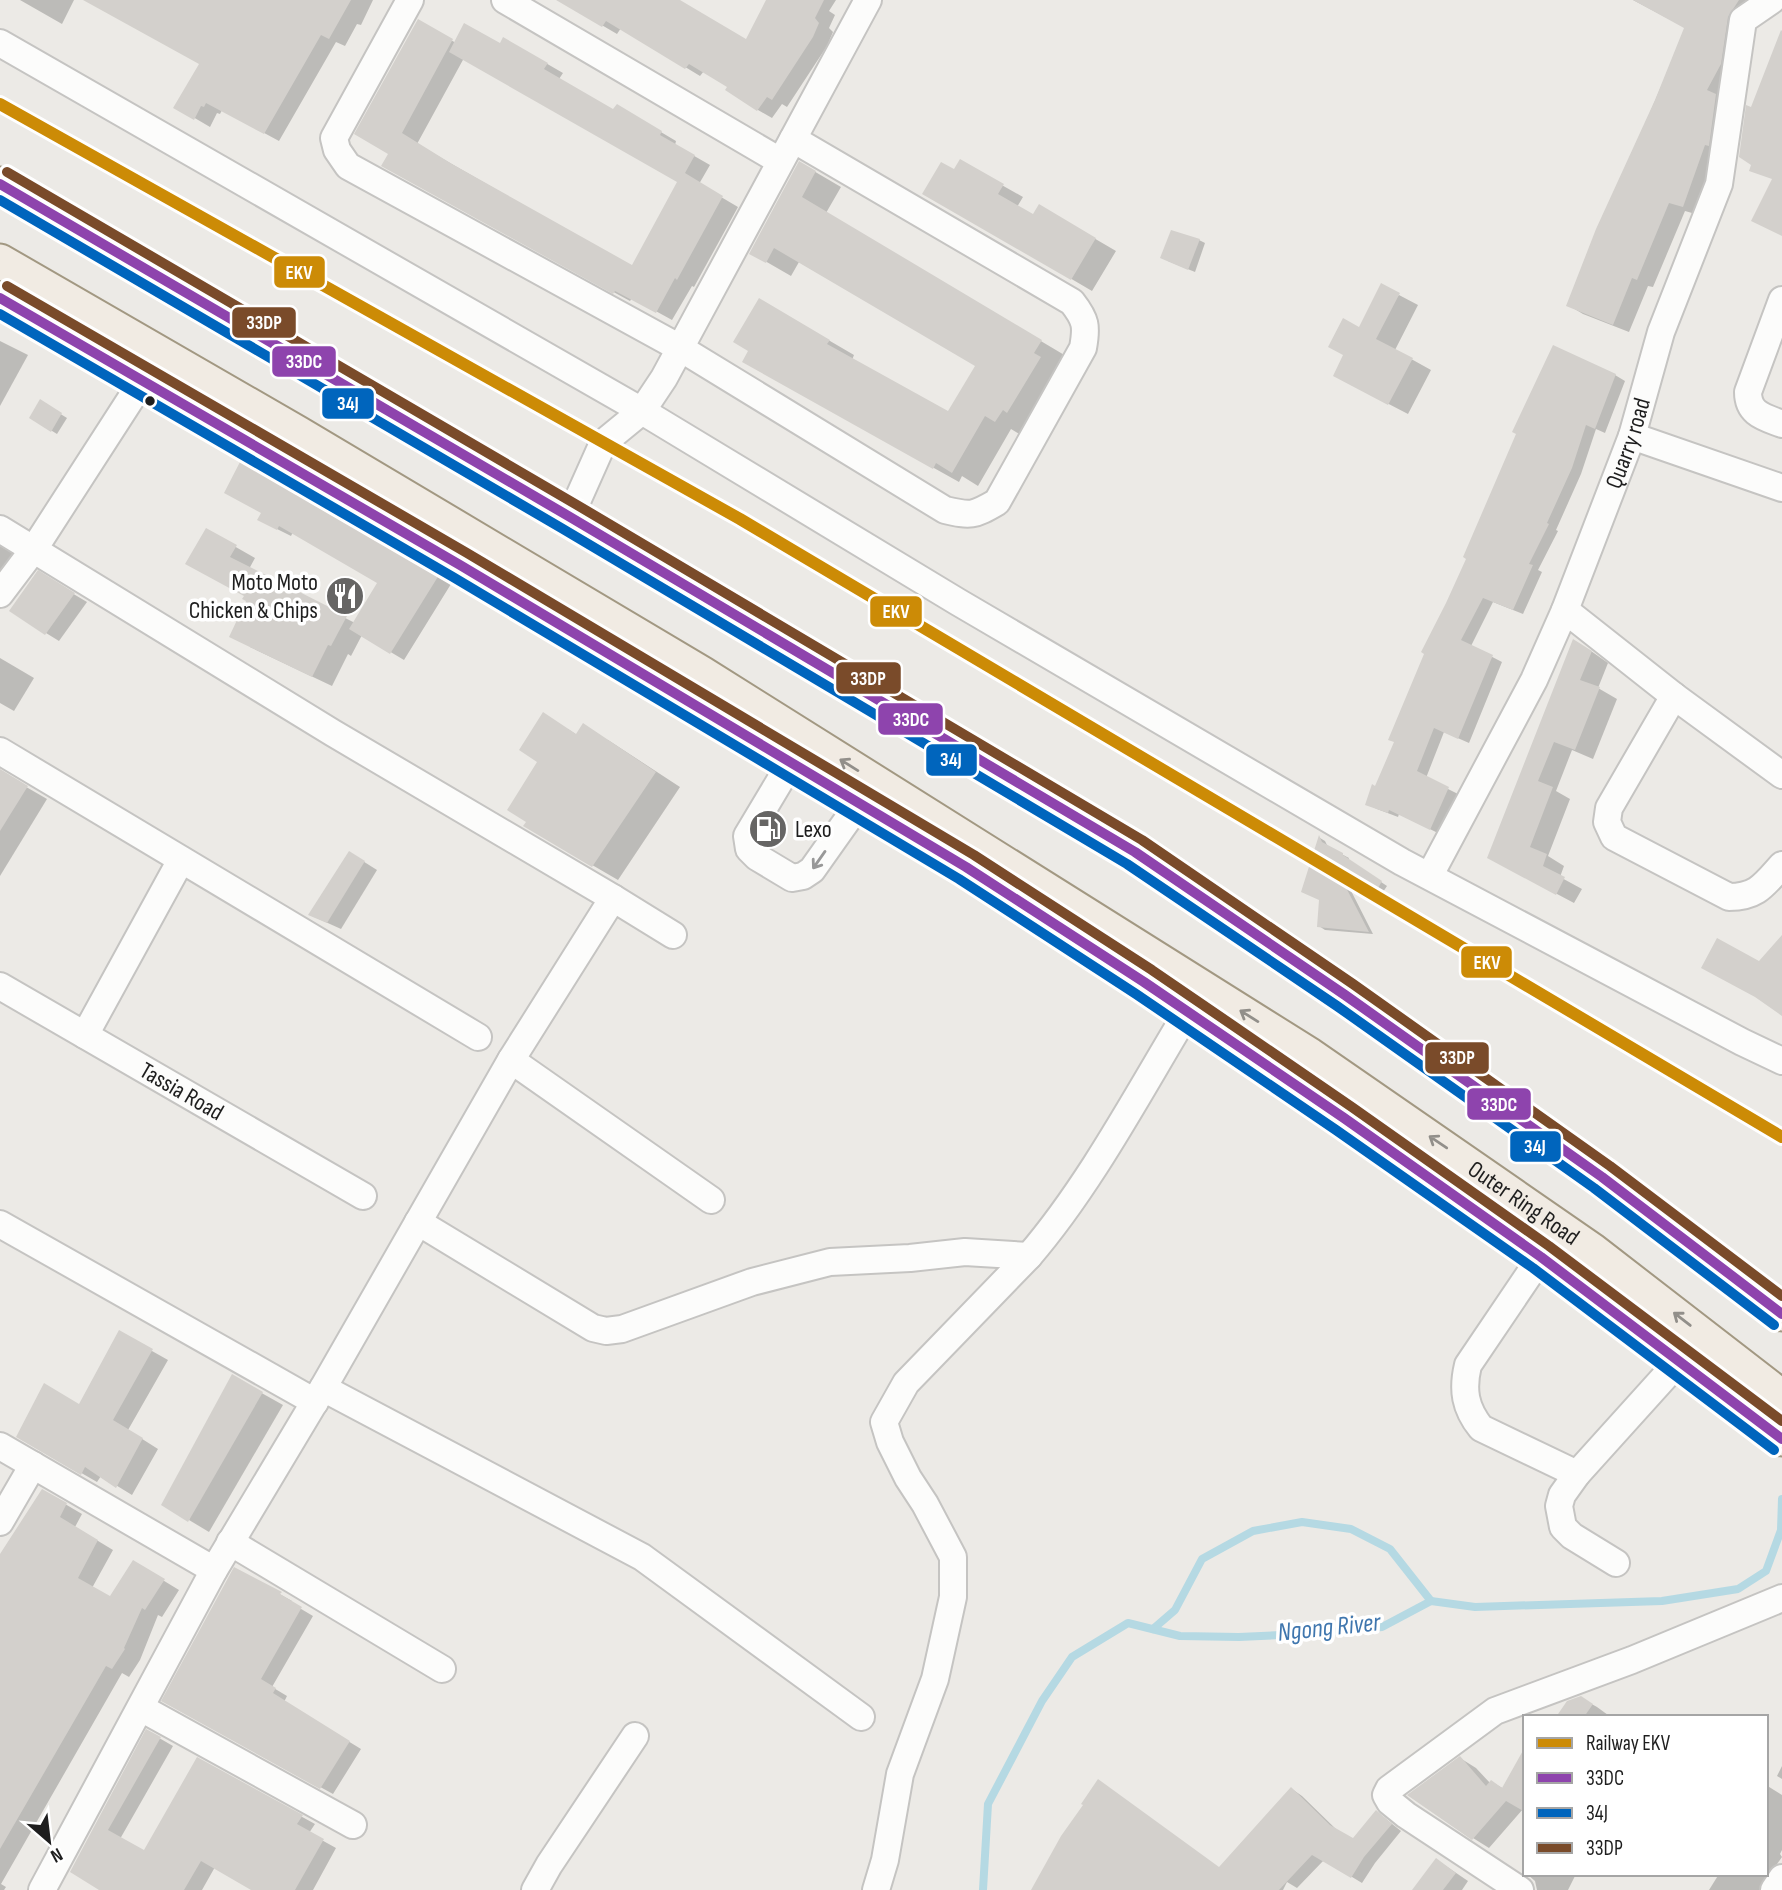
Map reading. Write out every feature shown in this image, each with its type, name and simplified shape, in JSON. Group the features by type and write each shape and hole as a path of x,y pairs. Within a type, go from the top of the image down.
{"main road":[{"path":"0,184 570,517 1135,852 1345,995 1602,1177 1782,1314"},
{"name":"Outer Ring Road","path":"0,261 298,433 703,674 1310,1055 1592,1250 1782,1397"},
{"path":"0,298 460,565 858,805 966,867 1345,1118 1531,1250 1782,1439"},
{"path":"966,867 1028,877"},
{"path":"1503,1186 1531,1250"}],"street":[{"path":"410,0 334,138 337,150 348,166 680,348 945,510 969,516 997,502 1083,348 1087,329 1082,315 1072,302 505,0"},
{"path":"570,517 603,443 642,411 664,378 868,0"},
{"name":"Quarry road","path":"1430,875 1534,680 1565,610 1632,436 1661,332 1718,184 1743,20 1772,0"},
{"path":"0,43 642,411 982,616 1402,862 1782,1061"},
{"path":"1782,300 1748,392 1748,403 1755,414 1782,424"},
{"path":"0,594 34,550 143,380"},
{"path":"1632,436 1782,488"},
{"path":"0,529 333,733 673,935"},
{"path":"1565,610 1674,696 1782,775"},
{"path":"1674,696 1609,808 1607,822 1614,837 1728,897 1744,897 1760,890 1782,865"},
{"path":"0,751 478,1037"},
{"path":"790,764 747,836 749,849 757,857 792,878 803,876 811,870 858,805"},
{"path":"85,1035 181,860"},
{"path":"53,1886 141,1708 214,1570 319,1395 510,1060 613,898"},
{"name":"Tassia Road","path":"0,986 363,1196"},
{"path":"876,1890 885,1860 900,1774 935,1679 953,1597 953,1557 908,1478 890,1442 884,1422 906,1383 1029,1256 1077,1193 1188,1012"},
{"path":"510,1060 711,1200"},
{"path":"418,1222 593,1328 606,1331 622,1329 752,1282 830,1262 965,1252 1029,1256"},
{"path":"0,1224 319,1395 642,1557 861,1717"},
{"path":"1531,1250 1468,1366 1463,1382 1466,1402 1481,1427 1577,1475"},
{"path":"1616,1563 1572,1536 1563,1527 1559,1506 1562,1495 1679,1361"},
{"path":"0,1446 214,1570"},
{"path":"0,1522 33,1465"},
{"path":"230,1542 442,1669"},
{"path":"1520,1890 1406,1815 1390,1802 1386,1795 1389,1789 1494,1711 1632,1660 1782,1598"},
{"path":"141,1708 353,1825"},
{"path":"535,1890 635,1736"},
{"path":"1774,1890 1782,1878"}],"building":[{"path":"83,0 351,0 329,39 321,35 264,134 206,103 204,107 201,106 194,120 173,108 199,64"},
{"path":"556,0 680,0 746,39 766,0 824,0 815,18 819,23 813,37 772,100 767,97 757,111 725,90 727,87 689,64 685,69 606,21 602,27"},
{"path":"1633,0 1739,0 1728,17 1721,64 1707,90 1716,94 1709,146 1705,145 1683,207 1669,203 1637,280 1632,278 1613,325 1566,306 1596,229 1655,100 1684,28"},
{"path":"418,19 453,39 402,133 632,265 677,182 449,52 464,23 500,43 503,37 548,63 544,69 613,109 617,104 662,131 660,135 695,155 685,173 723,196 656,313 615,291 613,294 381,166 388,154 354,134"},
{"path":"1781,30 1782,236 1751,221 1772,179 1749,171 1751,165 1739,157 1746,105 1751,107"},
{"path":"960,159 1004,184 998,194 1033,214 1039,204 1096,238 1071,280 922,194 941,162 954,169"},
{"path":"799,161 816,171 802,197 1042,340 1034,353 1041,357 1007,413 1003,410 995,422 985,416 952,473 936,463 933,469 742,362 748,351 733,342 759,298 830,340 827,344 948,411 975,366 774,248 766,263 749,254"},
{"path":"1171,230 1200,239 1188,270 1160,258"},
{"path":"1381,283 1400,293 1376,339 1413,358 1388,405 1333,376 1343,355 1328,347 1343,318 1359,327"},
{"path":"1553,345 1616,374 1595,429 1586,425 1572,468 1529,564 1533,565 1513,610 1483,598 1461,640 1493,655 1458,739 1434,728 1417,771 1449,787 1430,830 1389,810 1388,813 1365,805 1372,784 1375,786 1394,742 1388,740 1424,654 1421,652 1466,559 1463,557 1516,434 1512,432"},
{"path":"40,399 62,413 51,432 29,418"},
{"path":"241,460 297,493 296,495 439,575 390,654 349,629 377,583 279,526 277,530 257,520 261,513 224,493"},
{"path":"206,528 237,545 230,557 347,616 312,677 229,637 246,601 242,599 244,596 185,564"},
{"path":"38,570 75,593 45,635 9,611"},
{"path":"1573,639 1592,651 1580,680 1600,687 1575,750 1554,742 1538,781 1553,787 1530,847 1547,854 1543,866 1565,877 1556,895 1487,858"},
{"path":"543,712 576,734 583,723 656,772 592,867 523,826 526,822 507,810 537,762 519,750"},
{"path":"0,769 28,786 0,831"},
{"path":"1319,835 1322,842 1343,853 1382,881 1377,890 1339,874 1369,932 1317,927 1319,900 1301,892"},
{"path":"349,851 365,861 327,923 308,915"},
{"path":"1782,935 1782,1016 1755,997 1701,968 1717,938 1759,961"},
{"path":"119,1330 153,1349 113,1420 143,1438 116,1488 85,1467 81,1475 16,1437 44,1383 79,1404"},
{"path":"232,1374 263,1392 188,1522 161,1505"},
{"path":"42,1489 67,1503 60,1517 98,1540 78,1578 110,1596 133,1560 165,1579 145,1610 142,1608 125,1649 112,1669 106,1666 0,1849 0,1554"},
{"path":"234,1567 282,1592 280,1594 302,1607 261,1679 276,1688 273,1693 350,1741 320,1789 161,1701"},
{"path":"1581,1696 1593,1704 1585,1715 1557,1715 1567,1701"},
{"path":"146,1729 161,1737 108,1830 144,1850 197,1757 303,1815 297,1824 324,1839 295,1890 251,1890 201,1861 184,1890 99,1890 70,1872"},
{"path":"1523,1751 1523,1811 1506,1801 1472,1840 1407,1795 1460,1756 1486,1786 1491,1780 1502,1788"},
{"path":"1098,1779 1219,1867 1291,1787 1330,1825 1353,1838 1376,1810 1392,1824 1364,1857 1351,1878 1312,1855 1279,1890 1031,1890 1061,1836"},
{"path":"1436,1858 1456,1873 1443,1890 1412,1890"}],"waterway":[{"name":"Ngong River","path":"983,1890 988,1804 1042,1701 1072,1657 1128,1623 1180,1636 1239,1637 1324,1633 1382,1627 1431,1601 1475,1607 1662,1601 1738,1589 1766,1571 1781,1530 1782,1499"},
{"path":"1153,1629 1175,1610 1202,1559 1253,1531 1302,1522 1351,1529 1390,1549 1431,1601"}],"rail line":[{"name":"EKV","path":"0,104 740,519 1782,1137"}],"transit line":[{"name":"33DP","path":"7,172 577,505 1142,840 1353,984 1610,1166 1782,1296"},
{"name":"33DC","path":"0,184 570,517 1135,852 1345,995 1602,1177 1782,1314"},
{"name":"34J","path":"0,200 563,529 1127,864 1337,1006 1594,1188 1774,1325"},
{"name":"33DP","path":"7,286 467,553 974,855 1152,970 1352,1107 1549,1246 1782,1421"},
{"name":"33DC","path":"0,298 460,565 966,867 1144,982 1344,1118 1541,1257 1782,1439"},
{"name":"34J","path":"0,314 453,577 959,879 1136,994 1533,1268 1774,1450"}],"place":[{"name":"Moto Moto Chicken & Chips","path":"345,596"},
{"name":"Lexo","path":"768,829"}]}
